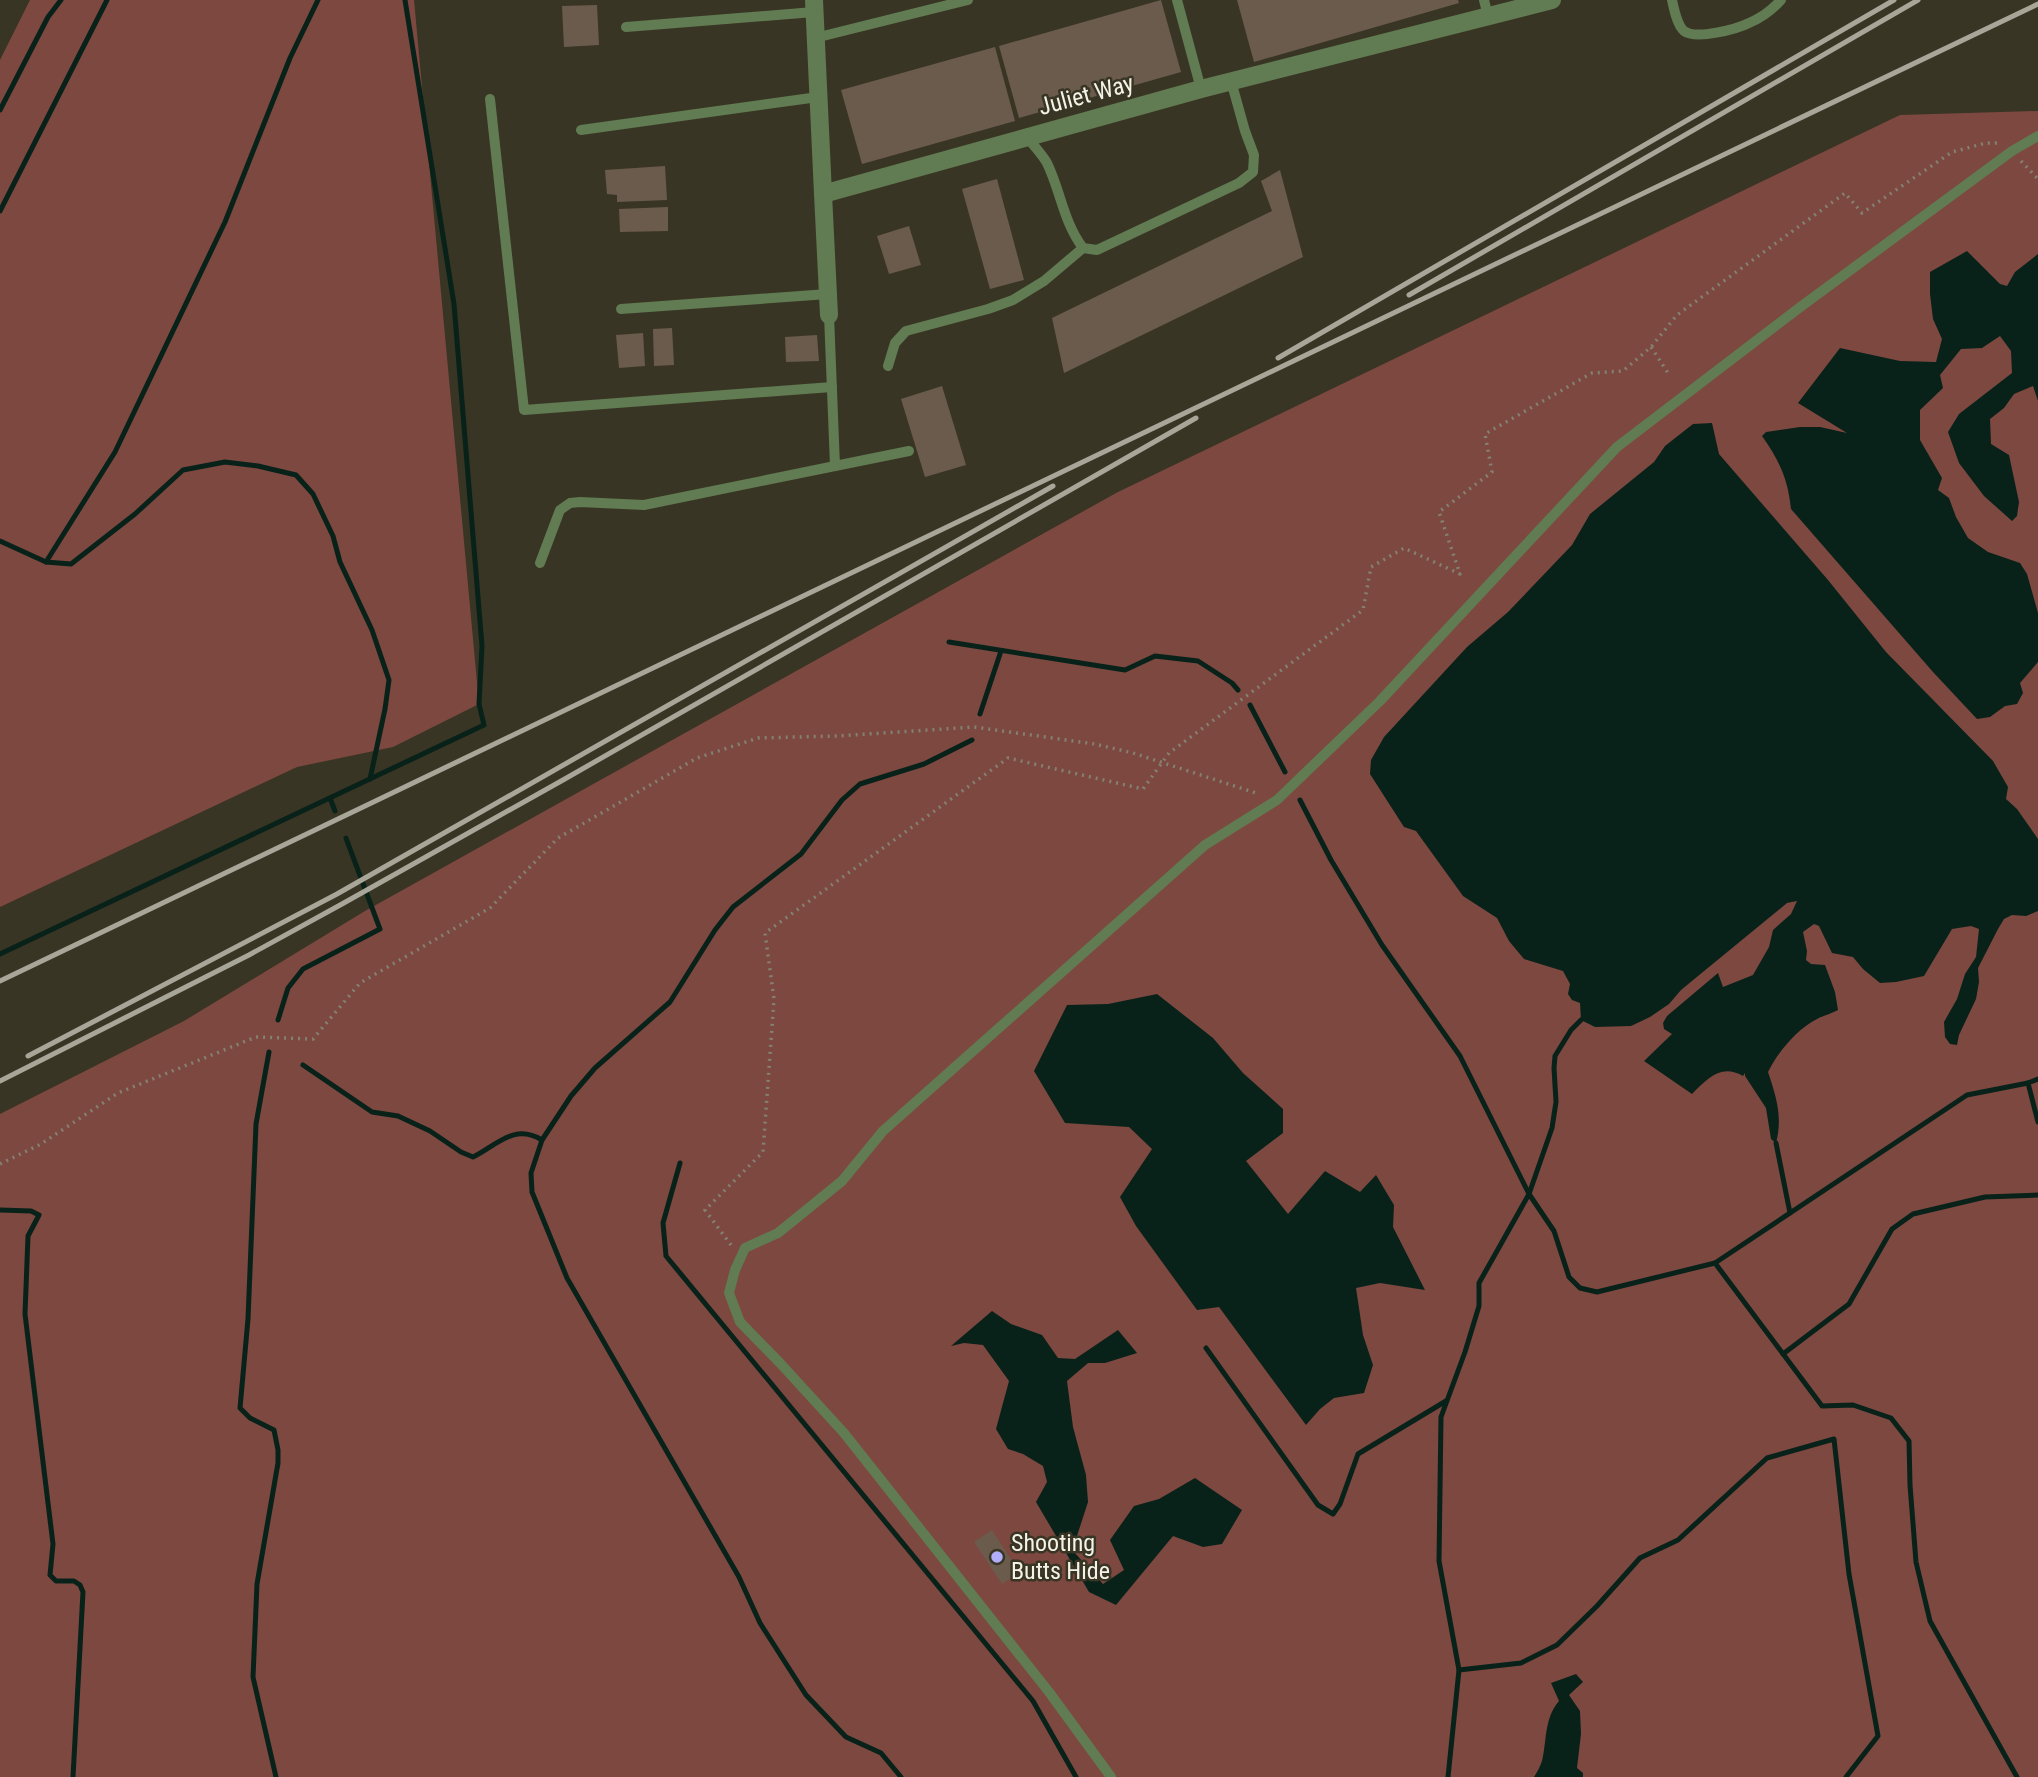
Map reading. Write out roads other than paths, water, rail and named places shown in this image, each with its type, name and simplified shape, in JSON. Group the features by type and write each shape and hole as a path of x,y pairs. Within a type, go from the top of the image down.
{"street":[{"name":"Juliet Way","path":"823,194 1486,8 1552,0"},
{"path":"814,6 829,315"}],"lane":[{"path":"815,38 968,0"},
{"path":"1177,0 1202,89"},
{"path":"1672,0 1682,29 1700,35 1751,23 1781,0"},
{"path":"626,27 814,6"},
{"path":"888,366 895,343 906,331 1013,300 1044,281 1083,248 1097,250 1238,183 1253,172 1254,155 1231,81"},
{"path":"581,130 818,97"},
{"path":"490,99 524,410 832,387"},
{"path":"1111,1777 1049,1692 844,1433 740,1322 729,1293 745,1248 778,1233 842,1181 883,1131 1205,845 1278,800 1380,701 1617,447 1799,308 2012,151 2038,136"},
{"path":"1027,137 1046,161 1065,217 1083,248"},
{"path":"621,309 828,294"},
{"path":"829,315 835,466"},
{"path":"540,563 560,510 570,503 644,505 909,451"}],"waterway":[{"path":"0,110 48,17 61,0"},
{"path":"0,211 107,0"},
{"path":"46,562 115,452 225,222 290,58 318,0"},
{"path":"0,954 484,725 479,704 482,646 454,304 405,0"},
{"path":"0,541 46,562 71,564 135,514 183,470 225,462 296,475 313,494 333,536 340,562 372,630 389,680 370,779"},
{"path":"949,642 1125,670 1155,656 1198,661 1232,683 1238,690"},
{"path":"980,714 1001,651"},
{"path":"1250,705 1285,772"},
{"path":"901,1777 881,1753 846,1737 806,1695 760,1623 739,1577 567,1278 532,1192 531,1173 542,1140 571,1096 595,1068 670,1002 715,930 733,907 801,854 842,800 860,784 924,764 972,740"},
{"path":"330,798 335,811"},
{"path":"1300,800 1331,860 1382,945 1460,1056 1529,1194 1554,1231 1569,1277 1580,1288 1597,1292 1715,1263 1822,1406 1853,1405 1891,1418 1909,1441 1916,1562 1930,1621 2017,1777"},
{"path":"278,1020 288,988 303,969 380,929 346,838"},
{"path":"1448,1777 1459,1670 1439,1561 1441,1417 1479,1306 1479,1283 1529,1194 1552,1128 1556,1102 1555,1056 1571,1030 1581,1020"},
{"path":"269,1052 256,1124 248,1319 240,1408 250,1418 274,1430 278,1450 257,1584 253,1677 276,1777"},
{"path":"303,1065 372,1112 398,1116 430,1131 473,1157 514,1135 532,1135 542,1140"},
{"path":"1715,1263 1967,1095 2038,1079"},
{"path":"2028,1083 2038,1122"},
{"path":"1776,1143 1790,1213"},
{"path":"680,1163 663,1223 666,1256 1033,1701 1076,1777"},
{"path":"1783,1354 1849,1304 1892,1229 1913,1214 1985,1197 2038,1195"},
{"path":"0,1210 31,1211 39,1215 28,1236 25,1314 53,1544 50,1575 56,1581 74,1581 80,1585 83,1592 73,1777"},
{"path":"1206,1348 1318,1505 1333,1514 1340,1504 1358,1454 1446,1401"},
{"path":"1459,1670 1521,1663 1557,1645 1640,1558 1678,1540 1767,1458 1834,1439 1849,1574 1878,1736 1846,1777"}],"railway":[{"path":"1278,358 1894,0"},
{"path":"1409,295 1918,0"},
{"path":"0,981 2038,4"},
{"path":"0,1081 249,955 342,904 1196,418"},
{"path":"28,1056 337,894 1053,486"}],"place":[{"name":"Shooting Butts Hide","path":"997,1557"}]}
